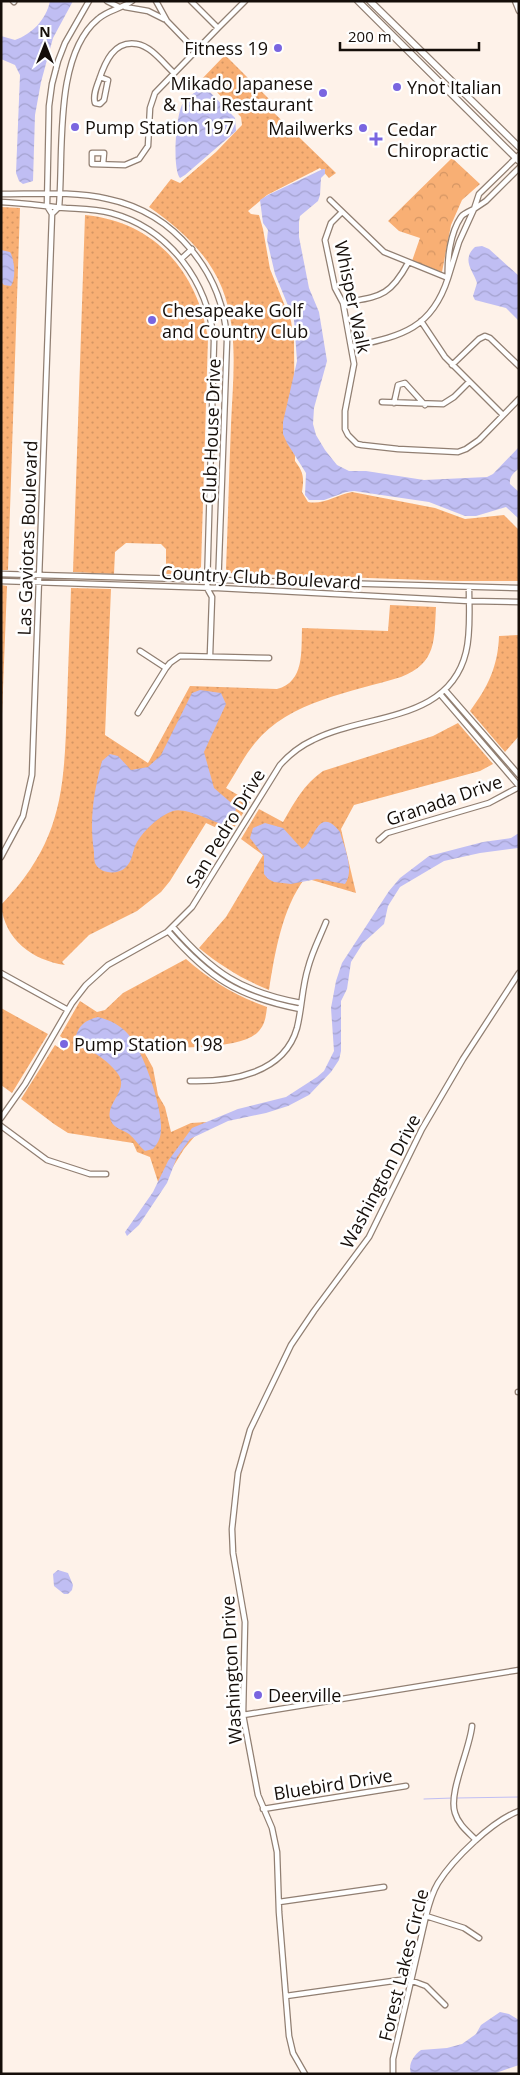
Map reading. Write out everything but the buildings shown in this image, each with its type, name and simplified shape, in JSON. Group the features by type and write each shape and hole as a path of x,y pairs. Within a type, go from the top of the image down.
{"main road":[{"path":"358,1 518,158"},
{"path":"373,2 519,148"}],"street":[{"path":"89,1 60,52 52,84 49,106 47,206 52,214 59,207 65,95 73,58 87,31 94,22 111,10 132,1"},
{"path":"107,1 121,7 148,11 167,21"},
{"path":"156,1 167,21 196,51"},
{"path":"191,1 218,28"},
{"path":"103,164 131,164 144,154 148,143 152,99 159,88 245,1"},
{"path":"515,1 519,11"},
{"path":"367,10 373,2"},
{"path":"100,76 108,80 104,100 100,104 95,103 94,100 100,76 111,54 116,49 130,43 140,44 148,48 174,73"},
{"path":"351,346 394,337 407,332 421,321 440,297 459,242 479,194 518,158"},
{"path":"448,278 454,232 462,215 486,202 519,168"},
{"name":"Club House Drive","path":"1,194 60,194 106,198 125,203 160,221 192,249 214,285 227,331 218,588"},
{"path":"330,200 384,252 448,278"},
{"name":"Club House Drive","path":"1,202 99,210 132,221 161,239 181,259 195,279 205,301 214,341 207,588"},
{"name":"Whisper Walk","path":"342,212 331,223 325,240 335,288 343,303 354,368 346,403 345,429 348,435 357,444 398,449 458,452 473,445 519,399"},
{"name":"Las Gaviotas Boulevard","path":"1,857 23,816 31,788 52,214"},
{"path":"181,259 192,249"},
{"path":"343,303 381,295 393,286 408,263"},
{"path":"421,321 452,365 502,415"},
{"path":"452,365 480,338 485,336 490,338 519,366"},
{"path":"382,402 425,405 443,404 454,397 469,382"},
{"path":"394,403 398,385 405,383 425,405"},
{"name":"Country Club Boulevard","path":"1,574 219,581 291,580 469,588 519,588"},
{"name":"Country Club Boulevard","path":"1,581 218,588 519,602"},
{"path":"207,588 212,597 210,655"},
{"path":"212,597 218,588"},
{"name":"San Pedro Drive","path":"1,1118 37,1066 82,989 103,969 173,927 199,897 280,765 292,753 318,737 416,708 445,690 457,674 467,646 469,588"},
{"path":"140,652 166,668"},
{"path":"138,713 170,662 180,656 210,655 269,658"},
{"path":"445,690 519,775"},
{"path":"440,694 519,787"},
{"name":"Granada Drive","path":"379,840 386,833 489,803 519,787"},
{"path":"190,1081 214,1081 260,1070 284,1052 293,1038 308,967 326,922"},
{"path":"173,927 199,956 221,974 258,993 300,1006"},
{"path":"168,931 198,964 230,986 265,1001 300,1006"},
{"path":"1,973 68,1010"},
{"name":"Washington Drive","path":"305,2074 291,2045 279,1902 278,1852 272,1828 263,1809 255,1784 243,1716 244,1622 234,1560 232,1529 238,1474 250,1430 292,1345 314,1311 370,1237 422,1129 462,1058 519,973"},
{"path":"1,1126 47,1160 90,1174 106,1174"},
{"path":"243,1716 519,1670"},
{"path":"472,1726 469,1746 454,1793 454,1813 460,1824 476,1840"},
{"name":"Bluebird Drive","path":"263,1809 406,1786"},
{"name":"Forest Lakes Circle","path":"393,2074 393,2059 433,1893 444,1875 476,1840 494,1824 519,1811"},
{"path":"279,1902 384,1887"},
{"path":"426,1916 464,1928 478,1938"},
{"path":"286,1996 397,1980 411,1980 426,1986 444,2005"}],"green space":[{"name":"Chesapeake Golf and Country Club","path":"225,55 275,105 271,110 336,173 329,178 320,168 267,195 248,211 251,214 259,215 270,269 291,321 294,340 295,461 303,476 302,492 308,502 314,503 352,492 435,508 465,519 504,515 519,530 519,581 454,581 229,573 226,569 234,373 231,321 222,288 209,264 192,242 149,207 171,179 180,183 216,152 242,125 241,117 211,86 198,83"},
{"path":"452,158 480,184 462,200 451,225 442,272 412,261 420,238 399,231 388,221"},
{"path":"1,207 20,208 8,570 1,570"},
{"name":"Chesapeake Golf and Country Club","path":"85,215 110,220 132,228 152,239 169,254 183,271 194,292 202,314 208,338 201,567 194,573 166,574 166,549 161,544 126,543 115,552 114,574 73,572"},
{"path":"1,585 7,586 1,740"},
{"path":"71,588 111,589 105,735 148,763 190,686 277,689 293,680 297,672 300,664 302,628 388,631 390,605 436,607 434,640 427,657 421,665 401,677 342,693 303,708 285,717 269,729 251,748 226,788 250,802 230,834 206,823 170,881 161,892 137,911 89,935 62,962 65,965 42,958 22,946 8,928 1,905 22,881 37,859 56,813 61,789 66,736"},
{"path":"519,635 519,736 505,752 470,711 491,676 497,657 499,636"},
{"path":"458,723 493,764 480,771 354,805 341,829 356,893 305,878 297,890 285,917 277,946 269,990 232,972 199,948 226,917 263,855 241,839 259,809 283,822 305,788 323,771 433,736"},
{"path":"186,959 224,987 267,1007 266,1017 258,1032 249,1038 236,1042 203,1047 142,1048 153,1068 158,1095 165,1107 171,1132 191,1123 223,1121 195,1136 184,1149 160,1188 150,1157 137,1152 133,1143 68,1133 21,1099 55,1045 64,1051 68,1043 60,1036 80,1001 97,1012 105,1010 123,993"},
{"path":"1,1008 48,1034 12,1093 1,1085"}],"water":[{"path":"50,1 73,1 53,38 41,82 35,115 33,181 23,184 19,181 16,173 20,75 15,65 1,59 1,36 15,40 27,34 42,20"},
{"path":"199,89 208,90 235,118 236,131 180,178 176,164 176,154 180,111 186,100"},
{"path":"325,169 325,174 321,178 318,201 300,216 299,222 299,237 309,288 319,312 327,361 314,408 313,424 316,435 337,465 349,471 366,471 424,480 487,477 493,474 519,447 519,468 512,475 510,484 519,492 519,519 506,507 476,516 465,516 429,502 354,491 324,500 309,500 305,495 306,473 283,434 283,422 297,361 294,320 275,274 267,240 268,230 263,223 260,200"},
{"path":"482,246 489,249 519,276 519,321 506,308 475,300 473,296 477,283 468,261 475,247"},
{"path":"1,250 10,252 13,260 14,274 11,286 2,283"},
{"path":"200,690 221,693 226,704 204,752 214,788 236,807 235,815 227,825 224,825 184,811 173,811 157,820 143,834 136,844 130,862 125,868 118,872 109,872 97,867 92,817 102,761 110,754 118,756 131,770 148,767 161,755 192,693"},
{"path":"326,822 332,824 340,832 348,858 349,872 345,884 317,879 291,884 274,882 268,879 264,874 264,856 250,838 253,828 265,823 283,828 302,849 321,824"},
{"path":"519,833 518,848 480,853 444,861 400,887 388,906 384,924 363,943 351,962 347,989 341,1001 341,1051 339,1060 331,1072 309,1095 288,1106 228,1121 190,1139 177,1157 167,1183 139,1225 127,1236 125,1232 153,1192 168,1161 192,1128 238,1109 286,1097 324,1071 334,1051 331,1008 336,981 342,963 389,891 400,878 429,856 483,842 511,838"},
{"path":"98,1017 114,1023 125,1031 134,1041 140,1052 155,1093 160,1119 160,1137 153,1149 145,1151 129,1134 112,1123 109,1115 110,1109 119,1092 121,1080 109,1064 96,1054 80,1046 75,1039 78,1030 83,1024"},
{"path":"58,1570 68,1573 73,1585 72,1590 68,1594 64,1594 54,1586 53,1574"},
{"path":"500,2012 509,2014 519,2020 519,2065 493,2074 411,2074 412,2060 421,2050 447,2048 462,2044 476,2034 481,2025"}],"waterway":[{"path":"457,1798 519,1797"},
{"path":"424,1799 453,1798"}],"place":[{"name":"Fitness 19","path":"278,48"},
{"name":"Ynot Italian","path":"397,87"},
{"name":"Mikado Japanese & Thai Restaurant","path":"323,93"},
{"name":"Pump Station 197","path":"75,127"},
{"name":"Mailwerks","path":"363,128"},
{"name":"Cedar Chiropractic","path":"376,139"},
{"name":"Chesapeake Golf and Country Club","path":"152,320"},
{"name":"Pump Station 198","path":"64,1044"},
{"name":"Deerville","path":"258,1695"}]}
